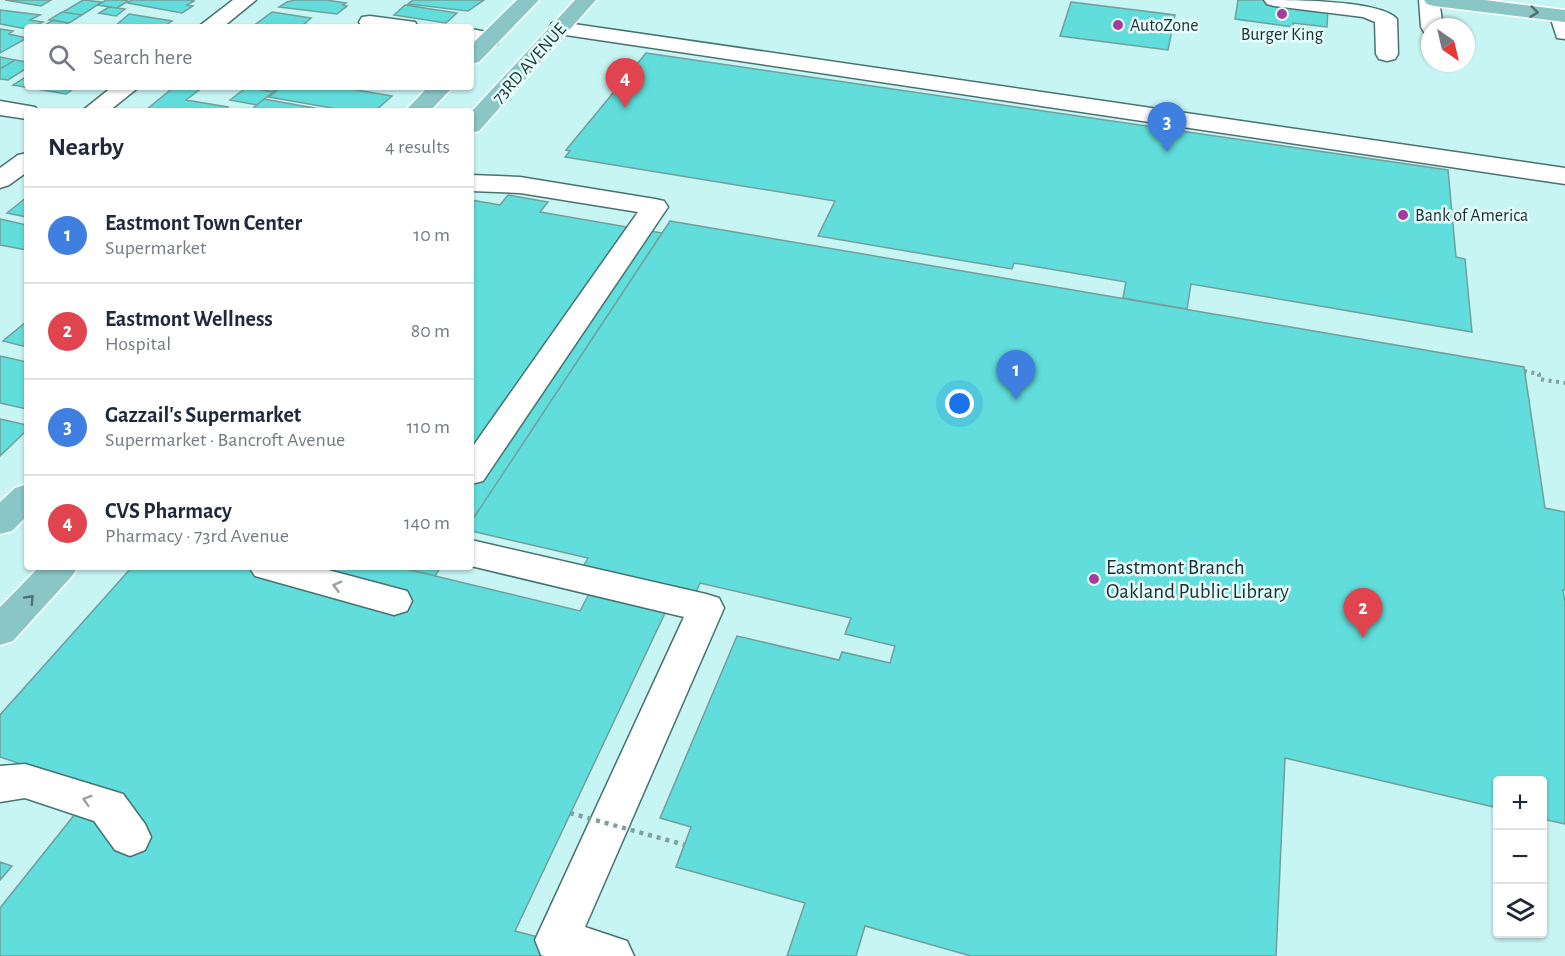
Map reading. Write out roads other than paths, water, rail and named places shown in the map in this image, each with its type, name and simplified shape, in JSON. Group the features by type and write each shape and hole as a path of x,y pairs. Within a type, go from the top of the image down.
{"main road":[{"path":"480,37 529,0"},
{"name":"73RD AVENUE","path":"474,123 586,0"},
{"path":"1434,0 1564,21"},
{"path":"420,108 438,90"},
{"path":"0,522 24,499"},
{"path":"0,631 57,570"}],"street":[{"path":"213,24 246,0"},
{"path":"1274,0 1367,11 1378,15 1386,19 1387,54"},
{"path":"1429,0 1431,18"},
{"path":"370,22 385,24"},
{"path":"561,28 1565,176"},
{"path":"98,108 123,90"},
{"path":"0,108 24,112"},
{"path":"0,180 24,162"},
{"path":"474,183 520,185 654,207 474,469"},
{"path":"474,554 706,608 557,940 610,956"},
{"path":"278,570 394,601"},
{"path":"0,784 25,781 108,807 130,837"}],"place":[{"name":"Burger King","path":"1282,14"},
{"name":"AutoZone","path":"1118,25"},
{"name":"CVS Pharmacy","path":"625,108"},
{"name":"Gazzail's Supermarket","path":"1167,152"},
{"name":"Bank of America","path":"1403,215"},
{"name":"Eastmont Town Center","path":"1016,400"},
{"name":"Eastmont Branch Oakland Public Library","path":"1094,579"},
{"name":"Eastmont Wellness","path":"1363,638"}]}
